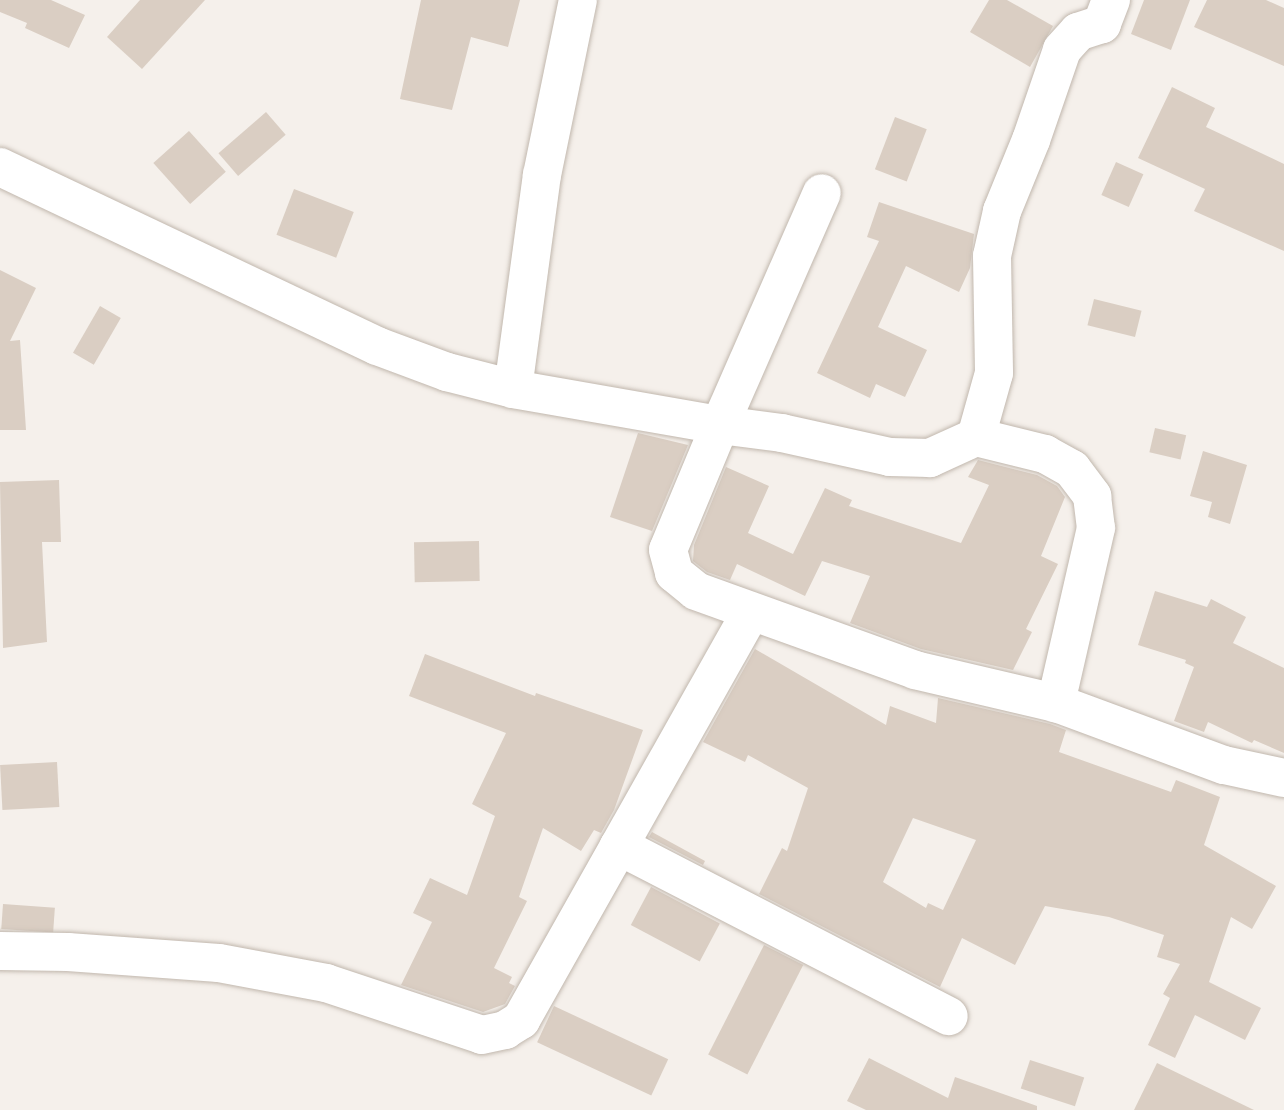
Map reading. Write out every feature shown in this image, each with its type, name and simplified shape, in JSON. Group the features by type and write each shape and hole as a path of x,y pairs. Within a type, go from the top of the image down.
{"street":[{"path":"513,389 542,175 578,0"},
{"path":"976,437 994,373 992,256 1002,211 1062,50 1078,32 1102,24 1111,0"},
{"path":"0,167 377,346 447,372 513,389 782,433 890,457 930,458 976,437 1045,454 1072,469 1092,496 1096,528 1056,703"},
{"path":"822,193 668,550 674,573 696,591 915,670 1056,703 1224,765 1284,778"},
{"path":"0,951 68,952 219,963 326,983 482,1035 505,1030 521,1020 751,612"},
{"path":"619,846 949,1016"}],"building":[{"path":"0,0 51,0 85,15 69,48 25,28 27,23 0,12"},
{"path":"140,0 205,0 142,69 107,37"},
{"path":"421,0 520,0 508,47 471,37 452,110 400,99"},
{"path":"989,0 1007,0 1053,26 1030,67 970,32"},
{"path":"1144,0 1190,0 1171,50 1131,34"},
{"path":"1207,0 1266,0 1284,8 1284,66 1194,27"},
{"path":"1172,87 1215,108 1206,127 1284,164 1284,251 1194,211 1205,189 1138,158"},
{"path":"266,112 286,135 238,176 218,153"},
{"path":"895,117 927,129 907,181 875,169"},
{"path":"189,131 226,172 190,204 153,163"},
{"path":"1116,162 1143,174 1129,207 1101,195"},
{"path":"294,189 354,212 336,258 276,235"},
{"path":"879,202 974,234 970,268 959,292 906,266 878,327 927,350 905,397 876,384 870,398 817,373 879,241 867,237"},
{"path":"0,270 36,288 10,341 20,340 26,430 0,430"},
{"path":"1094,299 1142,311 1135,337 1087,325"},
{"path":"100,306 121,318 94,365 73,353"},
{"path":"1155,428 1186,435 1181,460 1149,452"},
{"path":"638,433 688,445 652,531 610,517"},
{"path":"1203,451 1247,465 1230,524 1208,517 1212,502 1190,496"},
{"path":"978,460 1037,475 1057,486 1065,497 1041,556 1058,564 1026,629 1032,632 1013,670 921,649 850,623 870,576 822,561 805,596 737,564 730,580 707,572 693,561 694,545 726,467 769,486 748,533 793,554 825,488 852,500 849,506 961,543 989,485 968,477"},
{"path":"59,480 61,542 42,542 47,642 3,648 0,482"},
{"path":"479,541 480,581 415,582 414,542"},
{"path":"1155,591 1207,607 1211,599 1246,617 1233,643 1284,668 1284,753 1254,740 1252,743 1208,722 1204,732 1174,721 1194,667 1185,663 1186,660 1138,645"},
{"path":"755,649 886,725 890,706 936,723 938,698 1050,724 1066,730 1059,752 1171,792 1176,780 1220,797 1204,845 1276,886 1252,929 1231,917 1209,982 1261,1008 1245,1040 1195,1015 1175,1058 1148,1045 1170,998 1163,994 1180,964 1157,957 1164,935 1109,917 1045,906 1015,965 962,938 940,987 759,894 782,848 787,851 808,788 748,755 745,762 703,742","holes":["913,818 976,840 943,910 928,903 926,908 883,882"]},
{"path":"425,654 535,696 536,693 643,730 614,810 601,833 594,830 581,851 543,828 519,897 527,901 494,968 512,977 509,983 515,986 505,1004 483,1012 401,985 432,922 413,913 430,878 467,895 495,816 472,804 506,733 409,696"},
{"path":"57,762 59,807 2,810 0,765"},
{"path":"652,832 705,861 703,865 649,837"},
{"path":"651,887 720,924 700,962 631,925"},
{"path":"3,904 55,908 53,933 1,929"},
{"path":"764,945 803,965 747,1075 708,1055"},
{"path":"554,1006 668,1059 651,1096 537,1042"},
{"path":"869,1058 948,1098 955,1077 1037,1106 1037,1110 866,1110 847,1101"},
{"path":"1030,1060 1084,1078 1075,1106 1021,1089"},
{"path":"1157,1063 1254,1110 1134,1110"}]}
